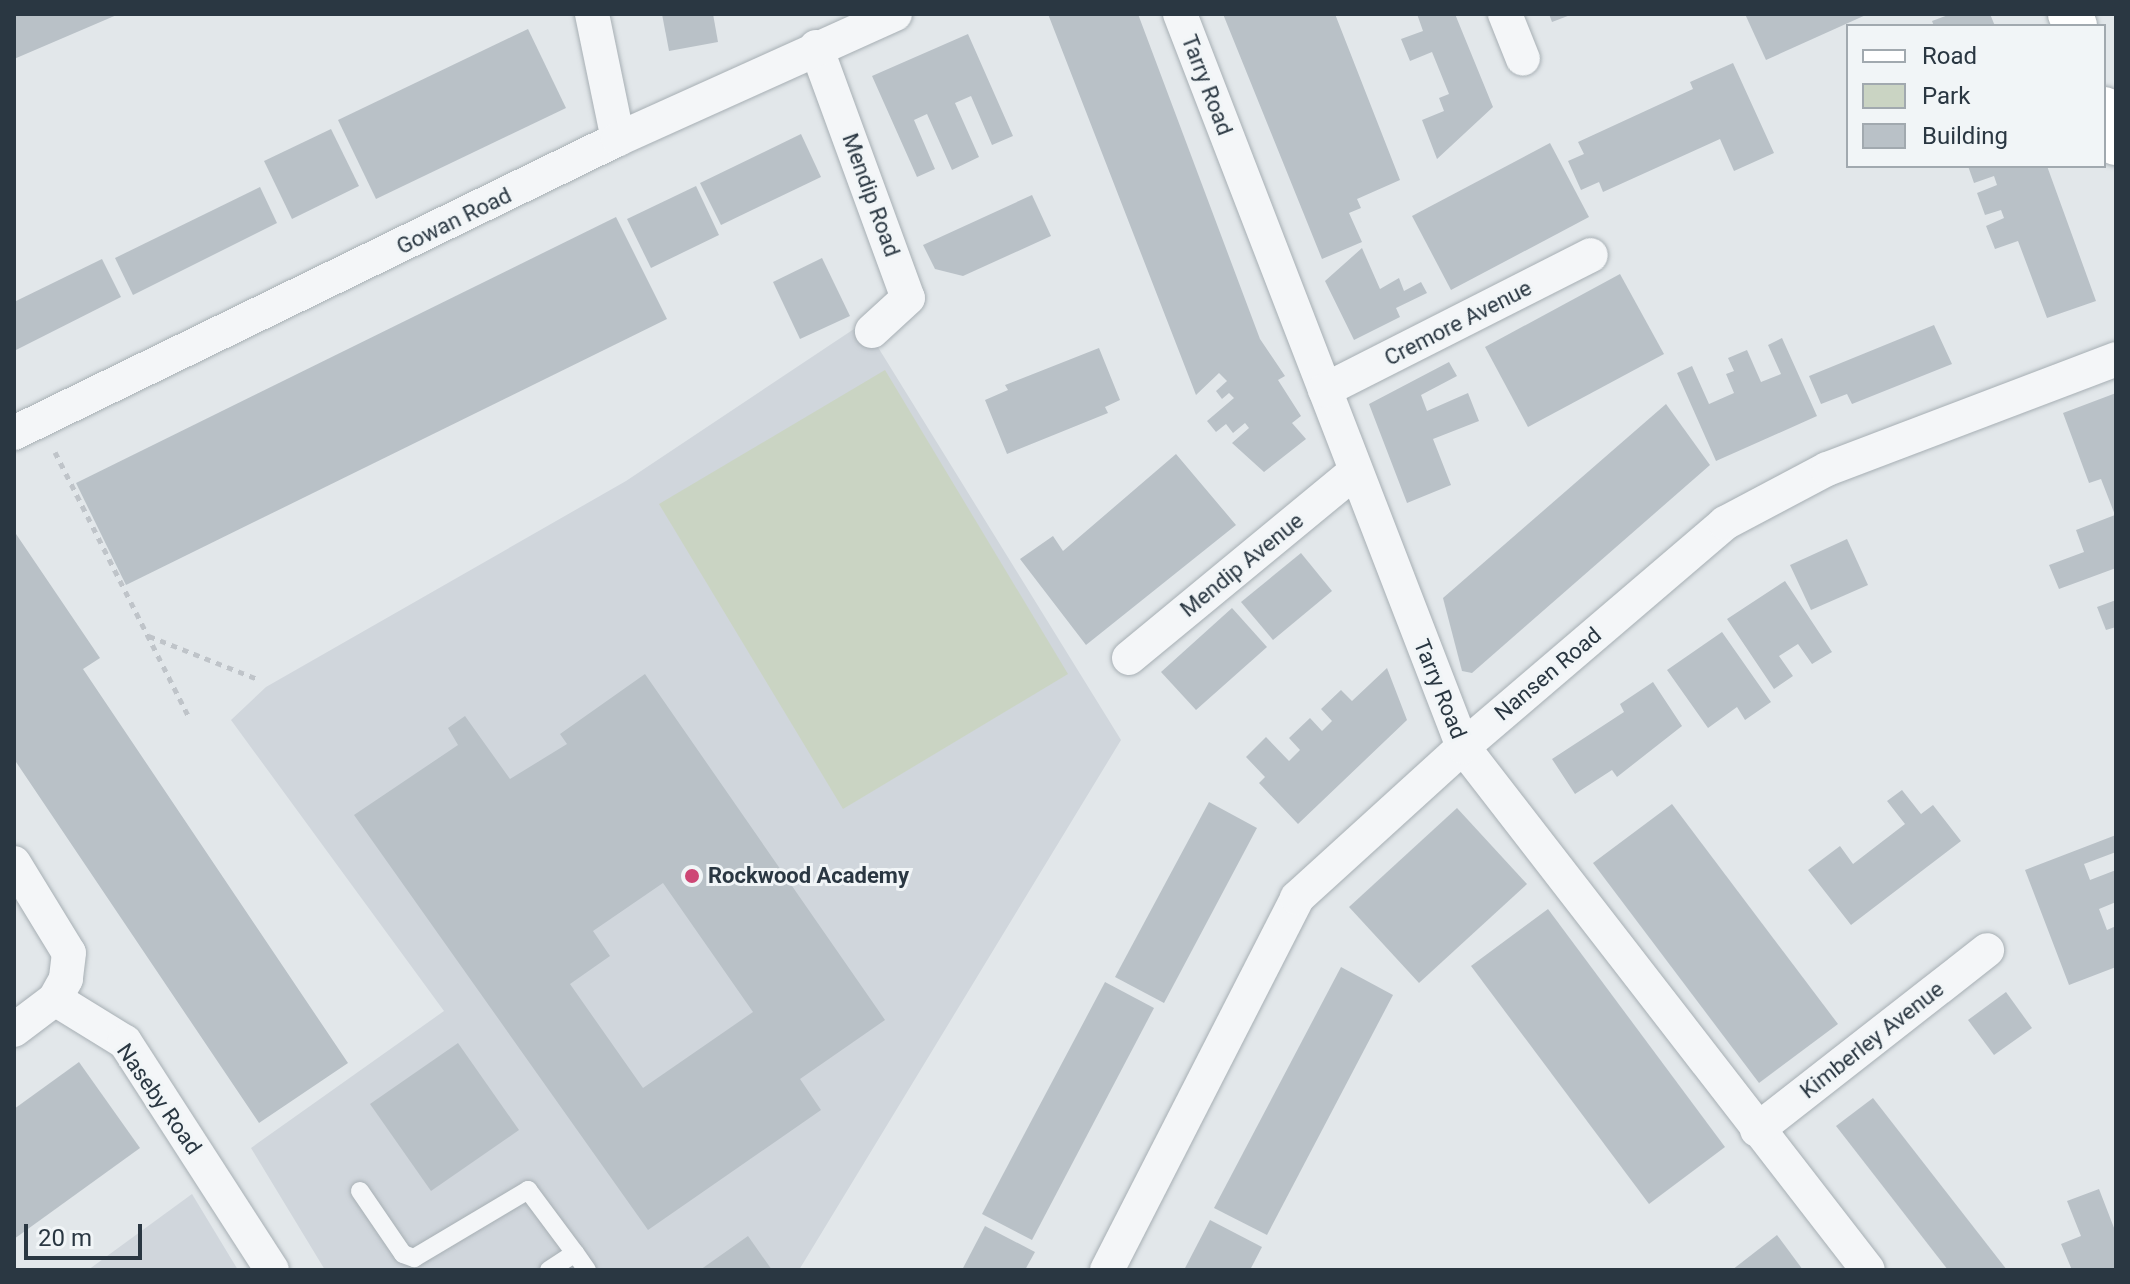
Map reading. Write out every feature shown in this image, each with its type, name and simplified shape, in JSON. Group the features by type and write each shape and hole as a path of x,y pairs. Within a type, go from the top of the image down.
{"main road":[{"path":"2106,115 2116,143"}],"street":[{"path":"592,14 618,139"},
{"name":"Gowan Road","path":"26,427 618,139 816,47 895,14"},
{"name":"Tarry Road","path":"1180,14 1463,747 1868,1270"},
{"path":"1505,14 1523,59"},
{"name":"Mendip Road","path":"816,47 908,298 872,331"},
{"name":"Cremore Avenue","path":"1325,390 1591,255"},
{"name":"Nansen Road","path":"1107,1270 1297,898 1463,747 1725,523 1827,469 2116,359"},
{"name":"Mendip Avenue","path":"1129,658 1355,472"},
{"path":"14,863 69,953 66,979 55,999 14,1030"},
{"name":"Kimberley Avenue","path":"1757,1130 1987,950"},
{"name":"Naseby Road","path":"55,999 125,1042 272,1270"}],"lane":[{"path":"360,1191 403,1254 414,1258 528,1190 587,1270"},
{"path":"549,1270 575,1253"}],"path":[{"path":"26,427 148,635 190,719"},
{"path":"148,635 260,680"}],"shaded area":[{"name":"Rockwood Academy","path":"863,323 1121,740 799,1270 325,1270 251,1148 444,1011 231,720 266,687 626,481"},
{"path":"192,1194 238,1270 88,1270"}],"green space":[{"path":"885,370 1068,674 843,809 659,504"}],"building":[{"path":"14,14 119,14 14,59"},
{"path":"662,14 713,14 718,42 669,51"},
{"path":"1048,14 1138,14 1260,339 1285,376 1278,380 1301,416 1292,423 1306,439 1264,472 1232,443 1249,428 1245,423 1233,433 1226,424 1216,432 1207,421 1234,398 1229,393 1222,399 1216,391 1227,381 1219,373 1196,395"},
{"path":"1223,14 1335,14 1400,180 1357,199 1361,208 1349,213 1362,242 1322,259"},
{"path":"1417,14 1455,14 1493,107 1437,159 1422,120 1444,111 1439,98 1449,94 1432,52 1410,61 1401,39 1423,31"},
{"path":"1549,14 1573,14 1552,22"},
{"path":"1745,14 1868,14 1766,60"},
{"path":"1951,14 1990,14 1994,24 1933,24 1932,21"},
{"path":"528,29 566,108 376,199 338,120"},
{"path":"968,34 1013,136 992,145 971,96 955,103 979,157 952,170 927,114 914,120 935,169 917,177 872,76"},
{"path":"1733,63 1774,153 1734,171 1720,139 1603,192 1599,182 1581,190 1568,161 1584,154 1578,142 1693,89 1690,82"},
{"path":"331,129 359,186 292,219 264,161"},
{"path":"801,134 821,177 721,225 700,183"},
{"path":"1550,143 1589,217 1451,290 1412,216"},
{"path":"1969,168 2048,168 2096,301 2047,318 2018,241 1995,249 1986,226 2004,218 2001,210 1985,215 1977,193 1997,185 1994,176 1974,183"},
{"path":"696,186 719,235 651,268 627,219"},
{"path":"260,187 277,223 133,295 115,258"},
{"path":"1032,195 1051,236 963,276 935,269 923,245"},
{"path":"616,217 667,319 126,585 76,483"},
{"path":"1362,248 1380,289 1399,278 1404,291 1421,282 1427,293 1396,308 1400,317 1354,340 1325,281"},
{"path":"822,258 850,316 800,339 773,282"},
{"path":"102,259 121,297 14,351 14,302"},
{"path":"1620,274 1664,354 1528,427 1485,347"},
{"path":"1934,325 1952,364 1852,404 1847,394 1821,404 1809,376"},
{"path":"1782,338 1817,416 1716,461 1677,373 1692,366 1709,404 1734,393 1726,374 1734,371 1728,358 1747,350 1761,382 1781,374 1768,345"},
{"path":"1099,348 1120,400 1105,407 1108,413 1007,454 985,400 1008,390 1005,385"},
{"path":"1449,362 1457,376 1421,395 1427,411 1468,393 1479,421 1433,439 1451,485 1407,503 1369,404"},
{"path":"2116,393 2116,568 2059,589 2049,565 2084,552 2076,530 2115,515 2101,479 2089,483 2063,413"},
{"path":"1666,404 1710,465 1472,673 1462,671 1443,598"},
{"path":"1176,454 1236,525 1086,645 1020,559 1053,536 1063,551"},
{"path":"14,531 100,658 83,669 348,1063 259,1123 14,759"},
{"path":"1847,539 1868,585 1811,610 1790,565"},
{"path":"1301,553 1332,591 1273,640 1241,602"},
{"path":"1785,581 1832,652 1812,664 1798,644 1779,656 1793,676 1774,689 1727,619"},
{"path":"2116,600 2116,627 2106,630 2097,607"},
{"path":"1232,608 1267,647 1196,710 1161,672"},
{"path":"1722,632 1771,702 1745,720 1737,707 1708,728 1667,670"},
{"path":"1387,668 1407,720 1298,824 1259,783 1265,777 1246,757 1266,737 1289,761 1300,750 1289,738 1310,718 1322,731 1332,721 1321,709 1341,690 1352,701"},
{"path":"645,674 885,1020 800,1079 821,1110 648,1230 354,815 458,745 448,728 465,716 510,779 567,744 560,734","holes":["663,883 753,1012 643,1088 570,984 610,956 593,931"]},
{"path":"1653,682 1682,726 1617,777 1612,770 1575,794 1552,759 1624,712 1620,704"},
{"path":"1902,790 1921,814 1933,805 1961,841 1851,925 1808,870 1840,846 1853,864 1905,824 1887,801"},
{"path":"1209,802 1257,828 1164,1003 1115,977"},
{"path":"1672,804 1838,1024 1759,1083 1593,863"},
{"path":"1457,808 1527,884 1419,983 1349,907"},
{"path":"2116,835 2116,852 2084,864 2090,880 2116,870 2116,902 2099,909 2107,930 2116,926 2116,967 2069,985 2025,870"},
{"path":"1548,909 1725,1147 1649,1204 1471,966"},
{"path":"1341,967 1393,995 1267,1235 1214,1208"},
{"path":"1105,982 1154,1008 1032,1240 982,1214"},
{"path":"2006,992 2032,1028 1994,1055 1968,1020"},
{"path":"458,1043 519,1130 431,1191 370,1104"},
{"path":"79,1062 140,1148 14,1239 14,1109"},
{"path":"1873,1098 2007,1270 1948,1270 1836,1126"},
{"path":"2099,1189 2116,1233 2116,1270 2072,1270 2061,1244 2081,1236 2067,1201"},
{"path":"1210,1220 1262,1247 1250,1270 1184,1270"},
{"path":"985,1226 1035,1252 1025,1270 962,1270"},
{"path":"1777,1235 1803,1270 1732,1270"},
{"path":"748,1236 772,1270 700,1270"}],"place":[{"name":"Rockwood Academy","path":"692,876"}]}
